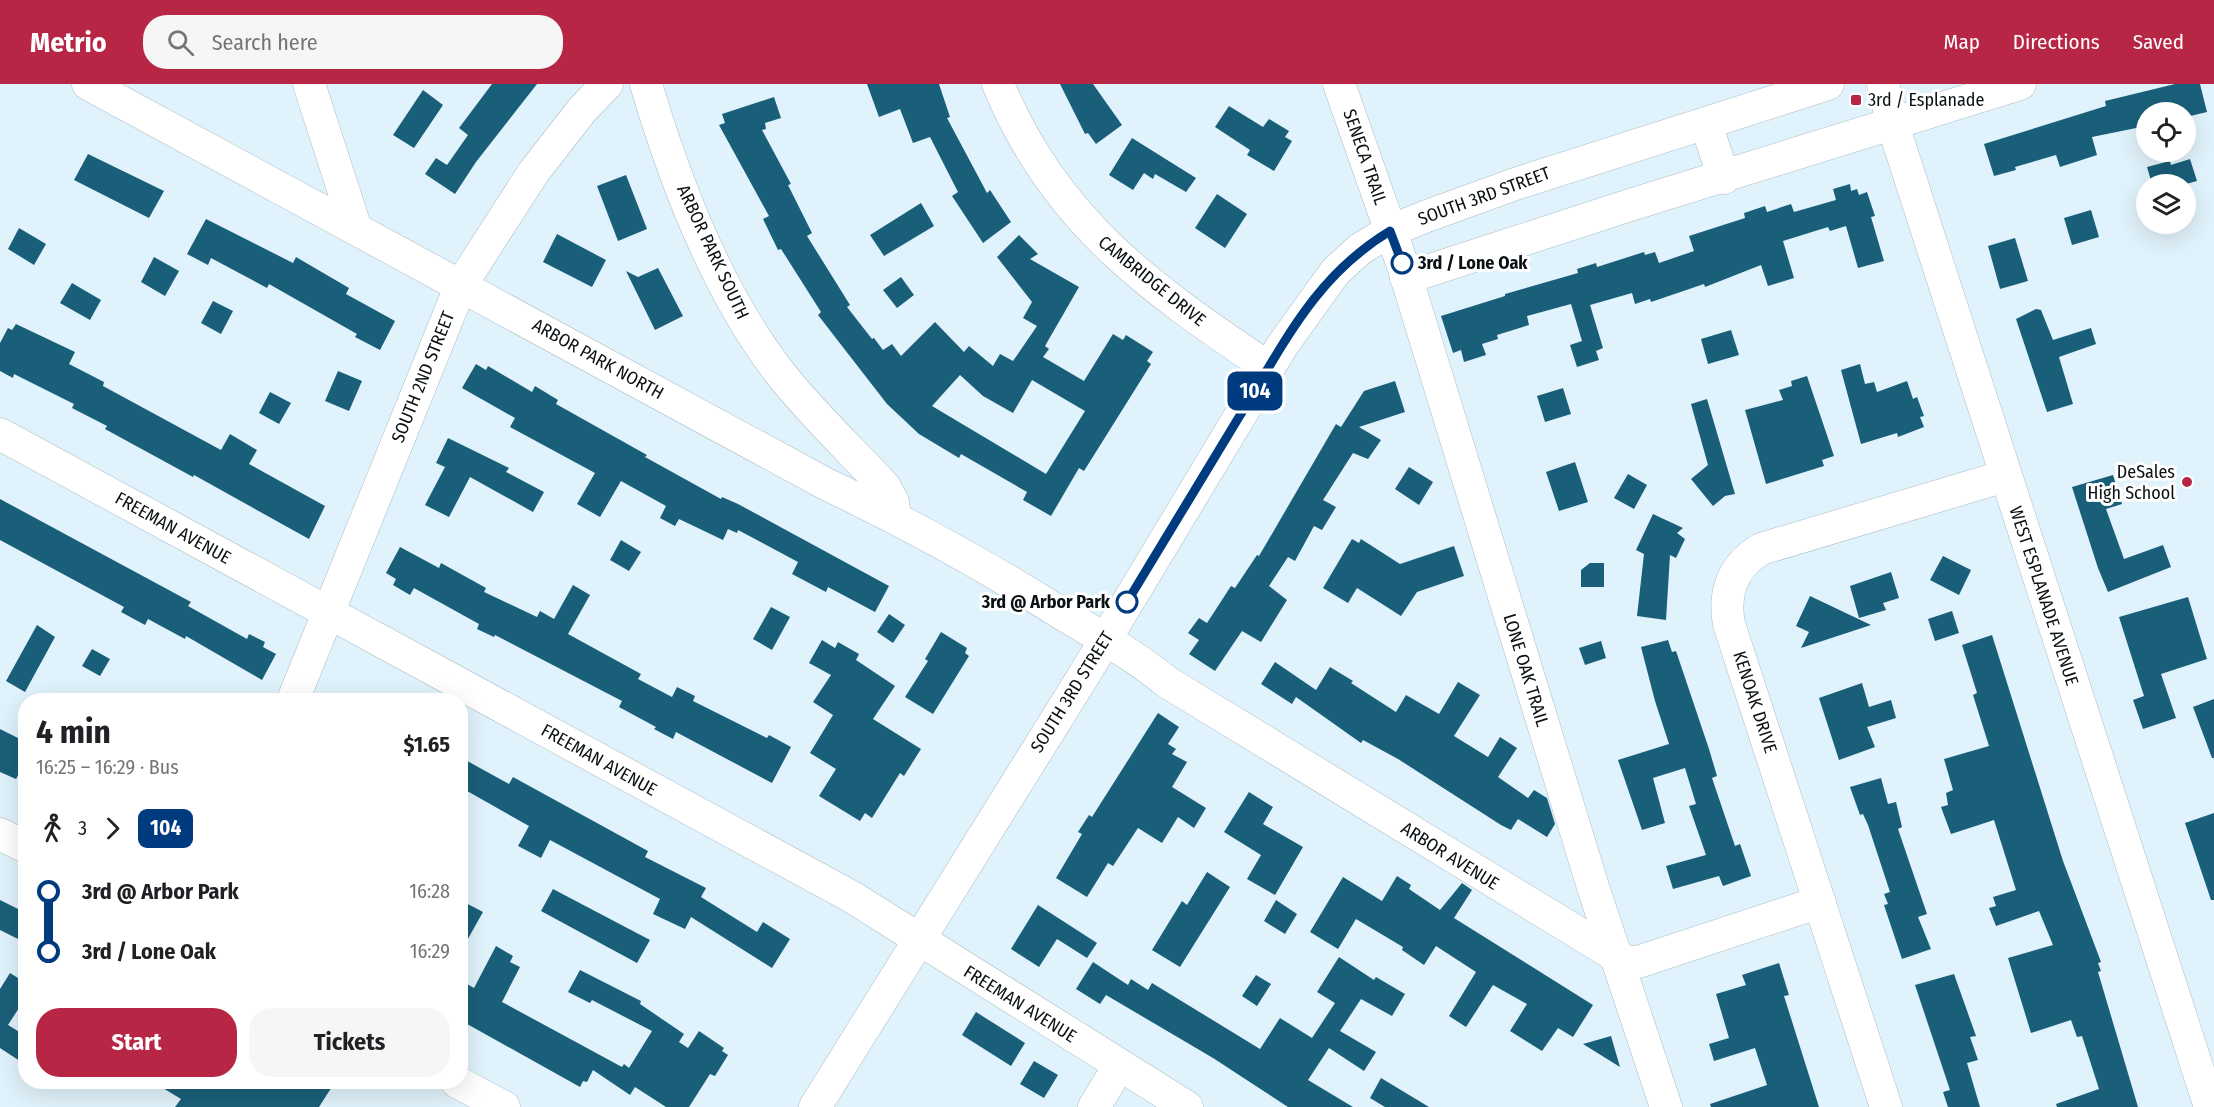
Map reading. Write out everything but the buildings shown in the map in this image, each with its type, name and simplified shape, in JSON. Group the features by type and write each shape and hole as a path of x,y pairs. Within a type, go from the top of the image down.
{"street":[{"name":"ARBOR PARK NORTH","path":"88,84 355,226 816,478 895,517 1105,639"},
{"path":"309,84 355,226"},
{"name":"SOUTH 2ND STREET","path":"296,693 330,614 461,285 533,173 582,110 607,84"},
{"name":"ARBOR PARK SOUTH","path":"646,84 684,192 723,282 750,330 781,374 885,487 893,502 895,517"},
{"name":"CAMBRIDGE DRIVE","path":"998,84 1011,116 1047,178 1093,234 1146,281 1269,368"},
{"name":"SENECA TRAIL","path":"1339,84 1373,175 1390,231"},
{"name":"SOUTH 3RD STREET","path":"815,1107 1105,639 1269,368 1307,308 1330,278 1360,249 1390,231 1518,183 1828,84"},
{"name":"WEST ESPLANADE AVENUE","path":"1883,84 1892,122 2005,476 2210,1107"},
{"path":"1406,278 1617,209 1724,178 1892,122 1949,94 2020,84"},
{"path":"1706,124 1724,178"},
{"name":"LONE OAK TRAIL","path":"1390,231 1666,1107"},
{"name":"FREEMAN AVENUE","path":"0,434 852,897 1119,1066 1174,1104"},
{"name":"KENOAK DRIVE","path":"1886,1107 1729,624 1727,598 1732,577 1748,556 1761,549 2005,476"},
{"name":"ARBOR AVENUE","path":"1105,639 1177,688 1626,962 1638,962 1820,902"},
{"path":"0,834 18,844"},
{"path":"1094,1107 1119,1066"}],"bus line":[{"name":"104","path":"1127,602 1282,346 1324,285 1360,249 1390,231 1402,263"}],"place":[{"name":"3rd / Esplanade","path":"1856,100"},
{"name":"3rd / Lone Oak","path":"1402,263"},
{"name":"DeSales High School","path":"2187,482"},
{"name":"3rd @ Arbor Park","path":"1127,602"}]}
